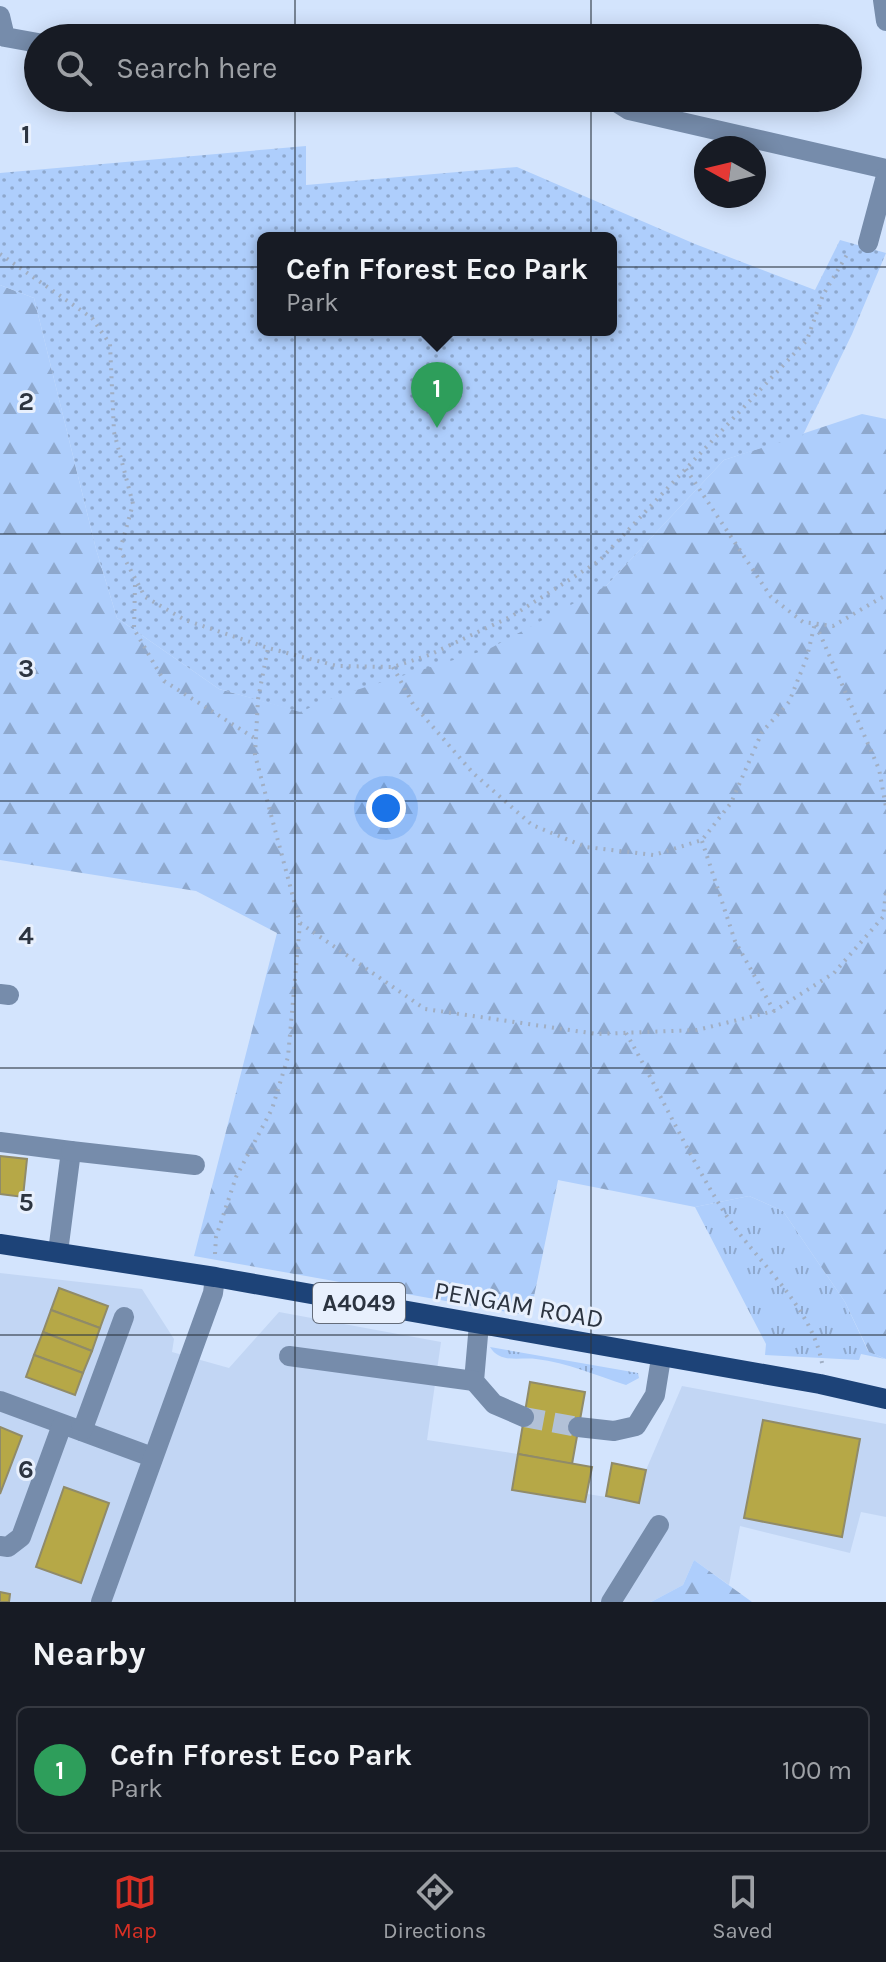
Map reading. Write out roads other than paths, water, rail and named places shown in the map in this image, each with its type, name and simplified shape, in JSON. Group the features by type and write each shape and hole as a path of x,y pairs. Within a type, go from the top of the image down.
{"main road":[{"name":"PENGAM ROAD","path":"0,1244 215,1277 886,1399"}],"street":[{"path":"883,0 886,21"},
{"path":"0,16 3,43 24,43"},
{"path":"638,112 886,169"},
{"path":"868,243 886,176"},
{"path":"0,1142 195,1165"},
{"path":"58,1252 71,1151"},
{"path":"101,1602 213,1293 215,1277"},
{"path":"0,1546 8,1547 21,1537 124,1317"},
{"path":"479,1324 474,1381 481,1393 494,1404 524,1417"},
{"path":"289,1356 474,1381"},
{"path":"578,1427 614,1431 636,1426 655,1395 661,1358"},
{"path":"0,1401 152,1457"},
{"path":"611,1602 659,1525"}],"tunnel":[{"path":"524,1417 578,1427"}],"place":[{"name":"Cefn Fforest Eco Park","path":"437,428"}]}
